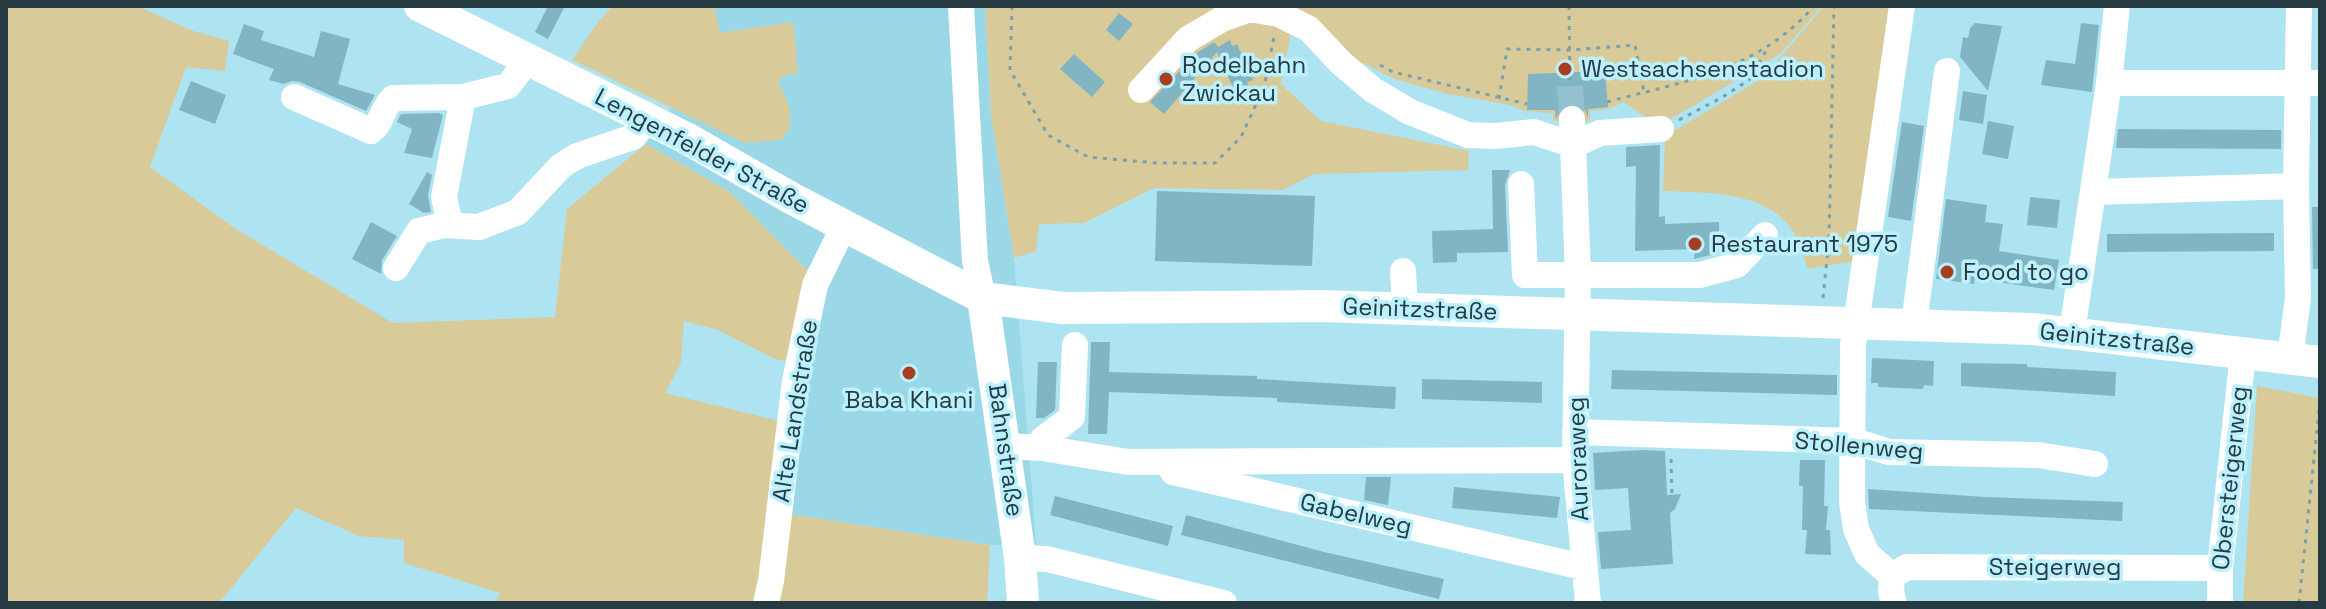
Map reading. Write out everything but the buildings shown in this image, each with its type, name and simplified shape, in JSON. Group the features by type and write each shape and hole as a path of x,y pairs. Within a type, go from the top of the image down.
{"main road":[{"name":"Lengenfelder Straße","path":"420,6 648,119 983,298"},
{"name":"Geinitzstraße","path":"983,298 1063,308 1180,305 1405,308 1914,324 2072,332 2305,360"},
{"name":"Bahnstraße","path":"983,298 1020,558 1023,603"}],"street":[{"path":"961,6 975,261 983,298"},
{"path":"1894,603 1892,576 1867,554 1856,529 1852,502 1853,345 1902,6"},
{"path":"2072,332 2109,83 2117,6"},
{"path":"2299,6 2310,83 2296,186 2309,297 2305,360"},
{"path":"1141,90 1188,39 1222,19 1250,9 1277,10 1309,29 1341,63 1373,90 1410,112 1468,135 1661,129"},
{"path":"294,97 371,131 380,125 385,106 393,98 463,97 508,86 528,60"},
{"path":"1914,324 1947,71"},
{"path":"2109,83 2310,83"},
{"path":"450,225 444,197 463,97"},
{"path":"396,268 419,231 450,225 479,227 518,212 561,166 577,156 633,137 648,119"},
{"name":"Auroraweg","path":"1572,132 1578,275 1575,460 1588,603"},
{"path":"1521,184 1525,275 1700,275 1737,265 1765,235"},
{"path":"2093,192 2296,186"},
{"name":"Alte Landstraße","path":"766,603 795,381 815,285 844,226"},
{"path":"1403,271 1405,308"},
{"path":"1042,448 1043,439 1072,417 1075,345"},
{"name":"Obersteigerweg","path":"2220,603 2220,568 2243,353"},
{"name":"Stollenweg","path":"1575,432 1854,441 1889,452 2038,455 2095,464"},
{"name":"Gabelweg","path":"1005,446 1042,448 1128,462 1583,567"},
{"name":"Gabelweg","path":"1128,462 1575,460"},
{"path":"1020,558 1047,559 1152,594 1224,603"},
{"name":"Steigerweg","path":"1892,576 1907,567 2220,568"}],"path":[{"path":"1569,6 1570,86"},
{"path":"1607,102 1719,72 1767,49 1799,24 1814,6"},
{"path":"1821,321 1829,240 1834,6"},
{"path":"1499,99 1507,49 1570,50 1635,45 1644,92"},
{"path":"1661,129 1749,80 1767,49"},
{"path":"1372,61 1393,72 1527,104"},
{"path":"2299,603 2320,401"},
{"path":"1670,435 1672,495"}],"shaded area":[{"path":"6,6 137,6 193,31 229,41 225,71 186,67 150,167 236,229 393,323 555,317 567,209 646,144 730,192 809,272 794,362 775,359 718,330 684,321 681,363 665,393 784,422 775,512 990,545 987,603 495,603 500,593 404,563 404,540 359,536 296,508 219,603 6,603"},
{"path":"613,6 714,6 720,33 793,22 798,73 783,75 778,83 790,112 789,126 781,140 745,143 572,60"},
{"path":"710,6 985,6 991,114 1014,258 1036,544 990,545 774,512 809,272 730,192 646,144 714,34"},
{"path":"985,6 1822,6 1780,54 1669,119 1651,121 1624,102 1608,109 1590,111 1590,121 1553,121 1553,113 1525,111 1510,105 1448,94 1397,80 1292,28 1281,84 1321,121 1469,151 1468,170 1314,174 1283,190 1154,188 1084,223 1039,224 1036,251 1014,258 991,114"},
{"path":"1824,6 1896,6 1859,260 1808,269 1791,228 1765,206 1732,196 1663,191 1665,136 1763,78"},
{"path":"2257,386 2320,398 2320,603 2243,603"}],"tunnel":[{"path":"1570,86 1572,119"}],"place":[{"name":"Westsachsenstadion","path":"1565,69"},
{"name":"Rodelbahn Zwickau","path":"1166,79"},
{"name":"Restaurant 1975","path":"1695,244"},
{"name":"Food to go","path":"1947,272"},
{"name":"Baba Khani","path":"909,373"}]}
